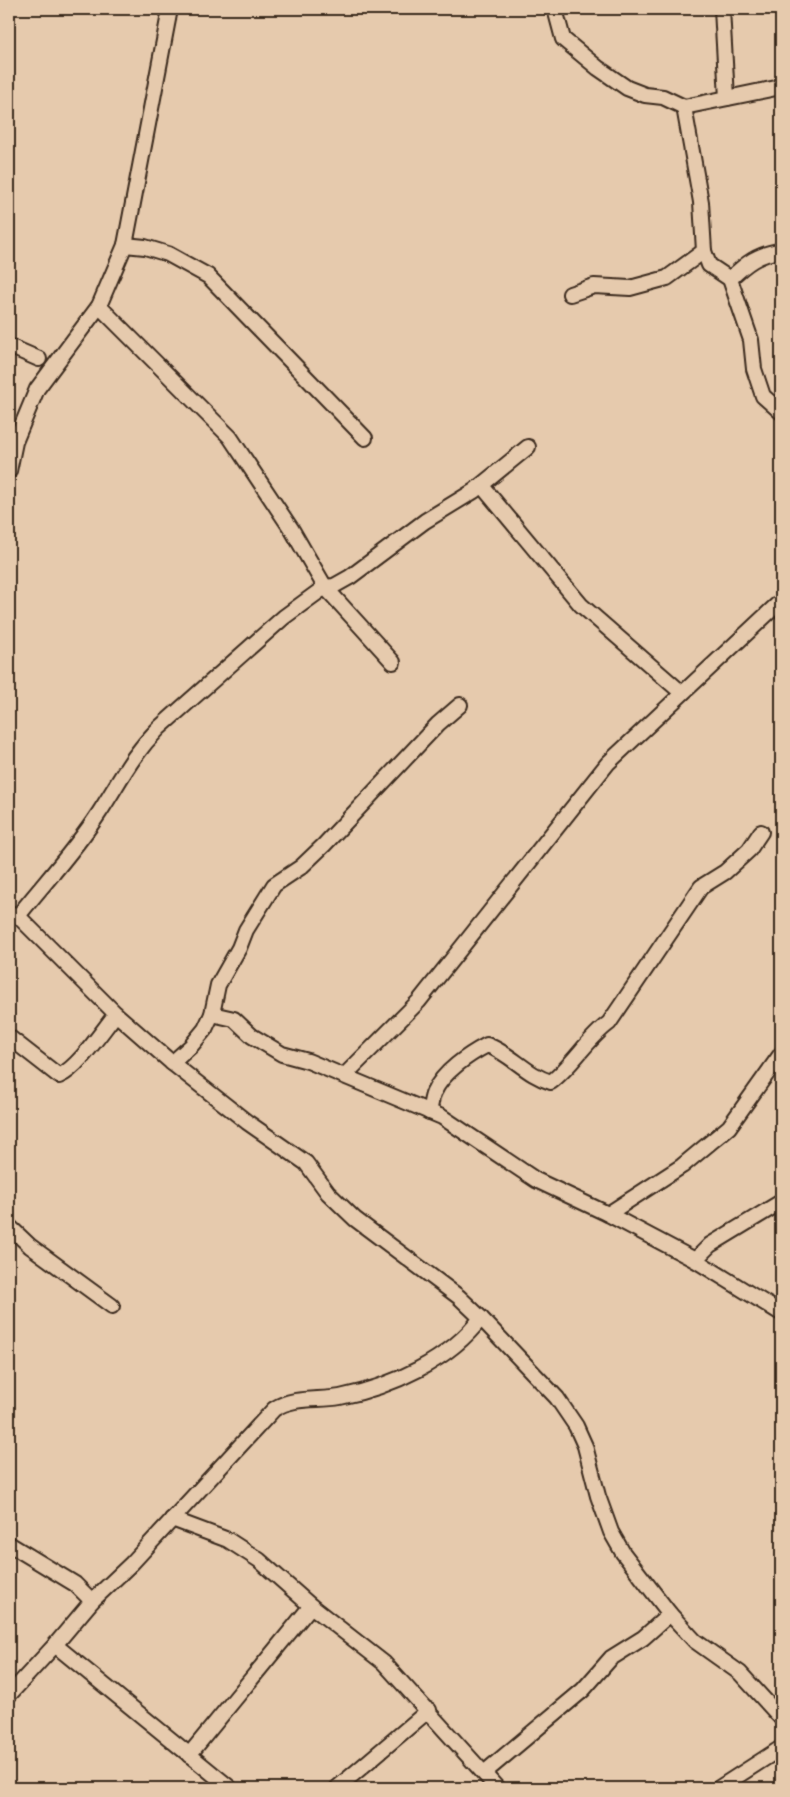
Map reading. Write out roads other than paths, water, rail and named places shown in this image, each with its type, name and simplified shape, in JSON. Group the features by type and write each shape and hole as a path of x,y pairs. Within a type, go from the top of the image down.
{"street":[{"path":"9,471 14,442 37,389 99,306 125,245 170,9"},
{"path":"555,9 563,39 598,68 627,88 645,96 662,97 684,107 781,87"},
{"path":"722,9 727,98"},
{"path":"684,107 701,202 704,251 709,264 730,279 751,340 754,369 762,396 781,412"},
{"path":"125,245 145,247 168,254 208,276 365,438"},
{"path":"570,294 594,286 630,288 667,278 704,251"},
{"path":"730,279 747,262 770,252 781,251"},
{"path":"99,306 230,437 292,530 325,587 393,662"},
{"path":"9,346 39,359"},
{"path":"528,447 482,486 425,521 345,580 334,586 325,587 284,617 140,747 79,841 13,914 116,1014 172,1063 247,1122 306,1163 328,1193 355,1219 459,1297 481,1318 557,1398 576,1426 585,1446 598,1496 611,1532 623,1553 670,1614 695,1641 740,1673 781,1718"},
{"path":"482,486 581,605 682,693"},
{"path":"344,1076 419,1001 608,763 781,601"},
{"path":"172,1063 205,1030 212,1014 218,985 239,948 250,922 274,885 301,867 324,845 438,724 460,705"},
{"path":"429,1112 434,1092 450,1071 472,1053 487,1045 503,1051 537,1078 551,1082 565,1070 600,1030 609,1023 701,887 725,872 743,855 761,832"},
{"path":"9,1037 59,1076 74,1064 116,1014"},
{"path":"212,1014 234,1019 252,1036 282,1054 308,1061 429,1112 461,1130 536,1180 608,1214 695,1260 781,1313"},
{"path":"608,1214 682,1166 728,1127 781,1054"},
{"path":"695,1260 710,1245 781,1202"},
{"path":"9,1226 30,1246 112,1306"},
{"path":"9,1695 92,1601 132,1563 274,1409 281,1404 292,1401 340,1397 398,1378 442,1355 471,1332 481,1318"},
{"path":"172,1520 228,1540 259,1560 311,1606 384,1663 429,1710 497,1788"},
{"path":"9,1544 75,1584 92,1601"},
{"path":"189,1755 311,1606"},
{"path":"484,1773 583,1690 611,1658 643,1638 670,1614"},
{"path":"55,1645 230,1788"},
{"path":"337,1788 429,1710"},
{"path":"719,1788 781,1748"}]}
